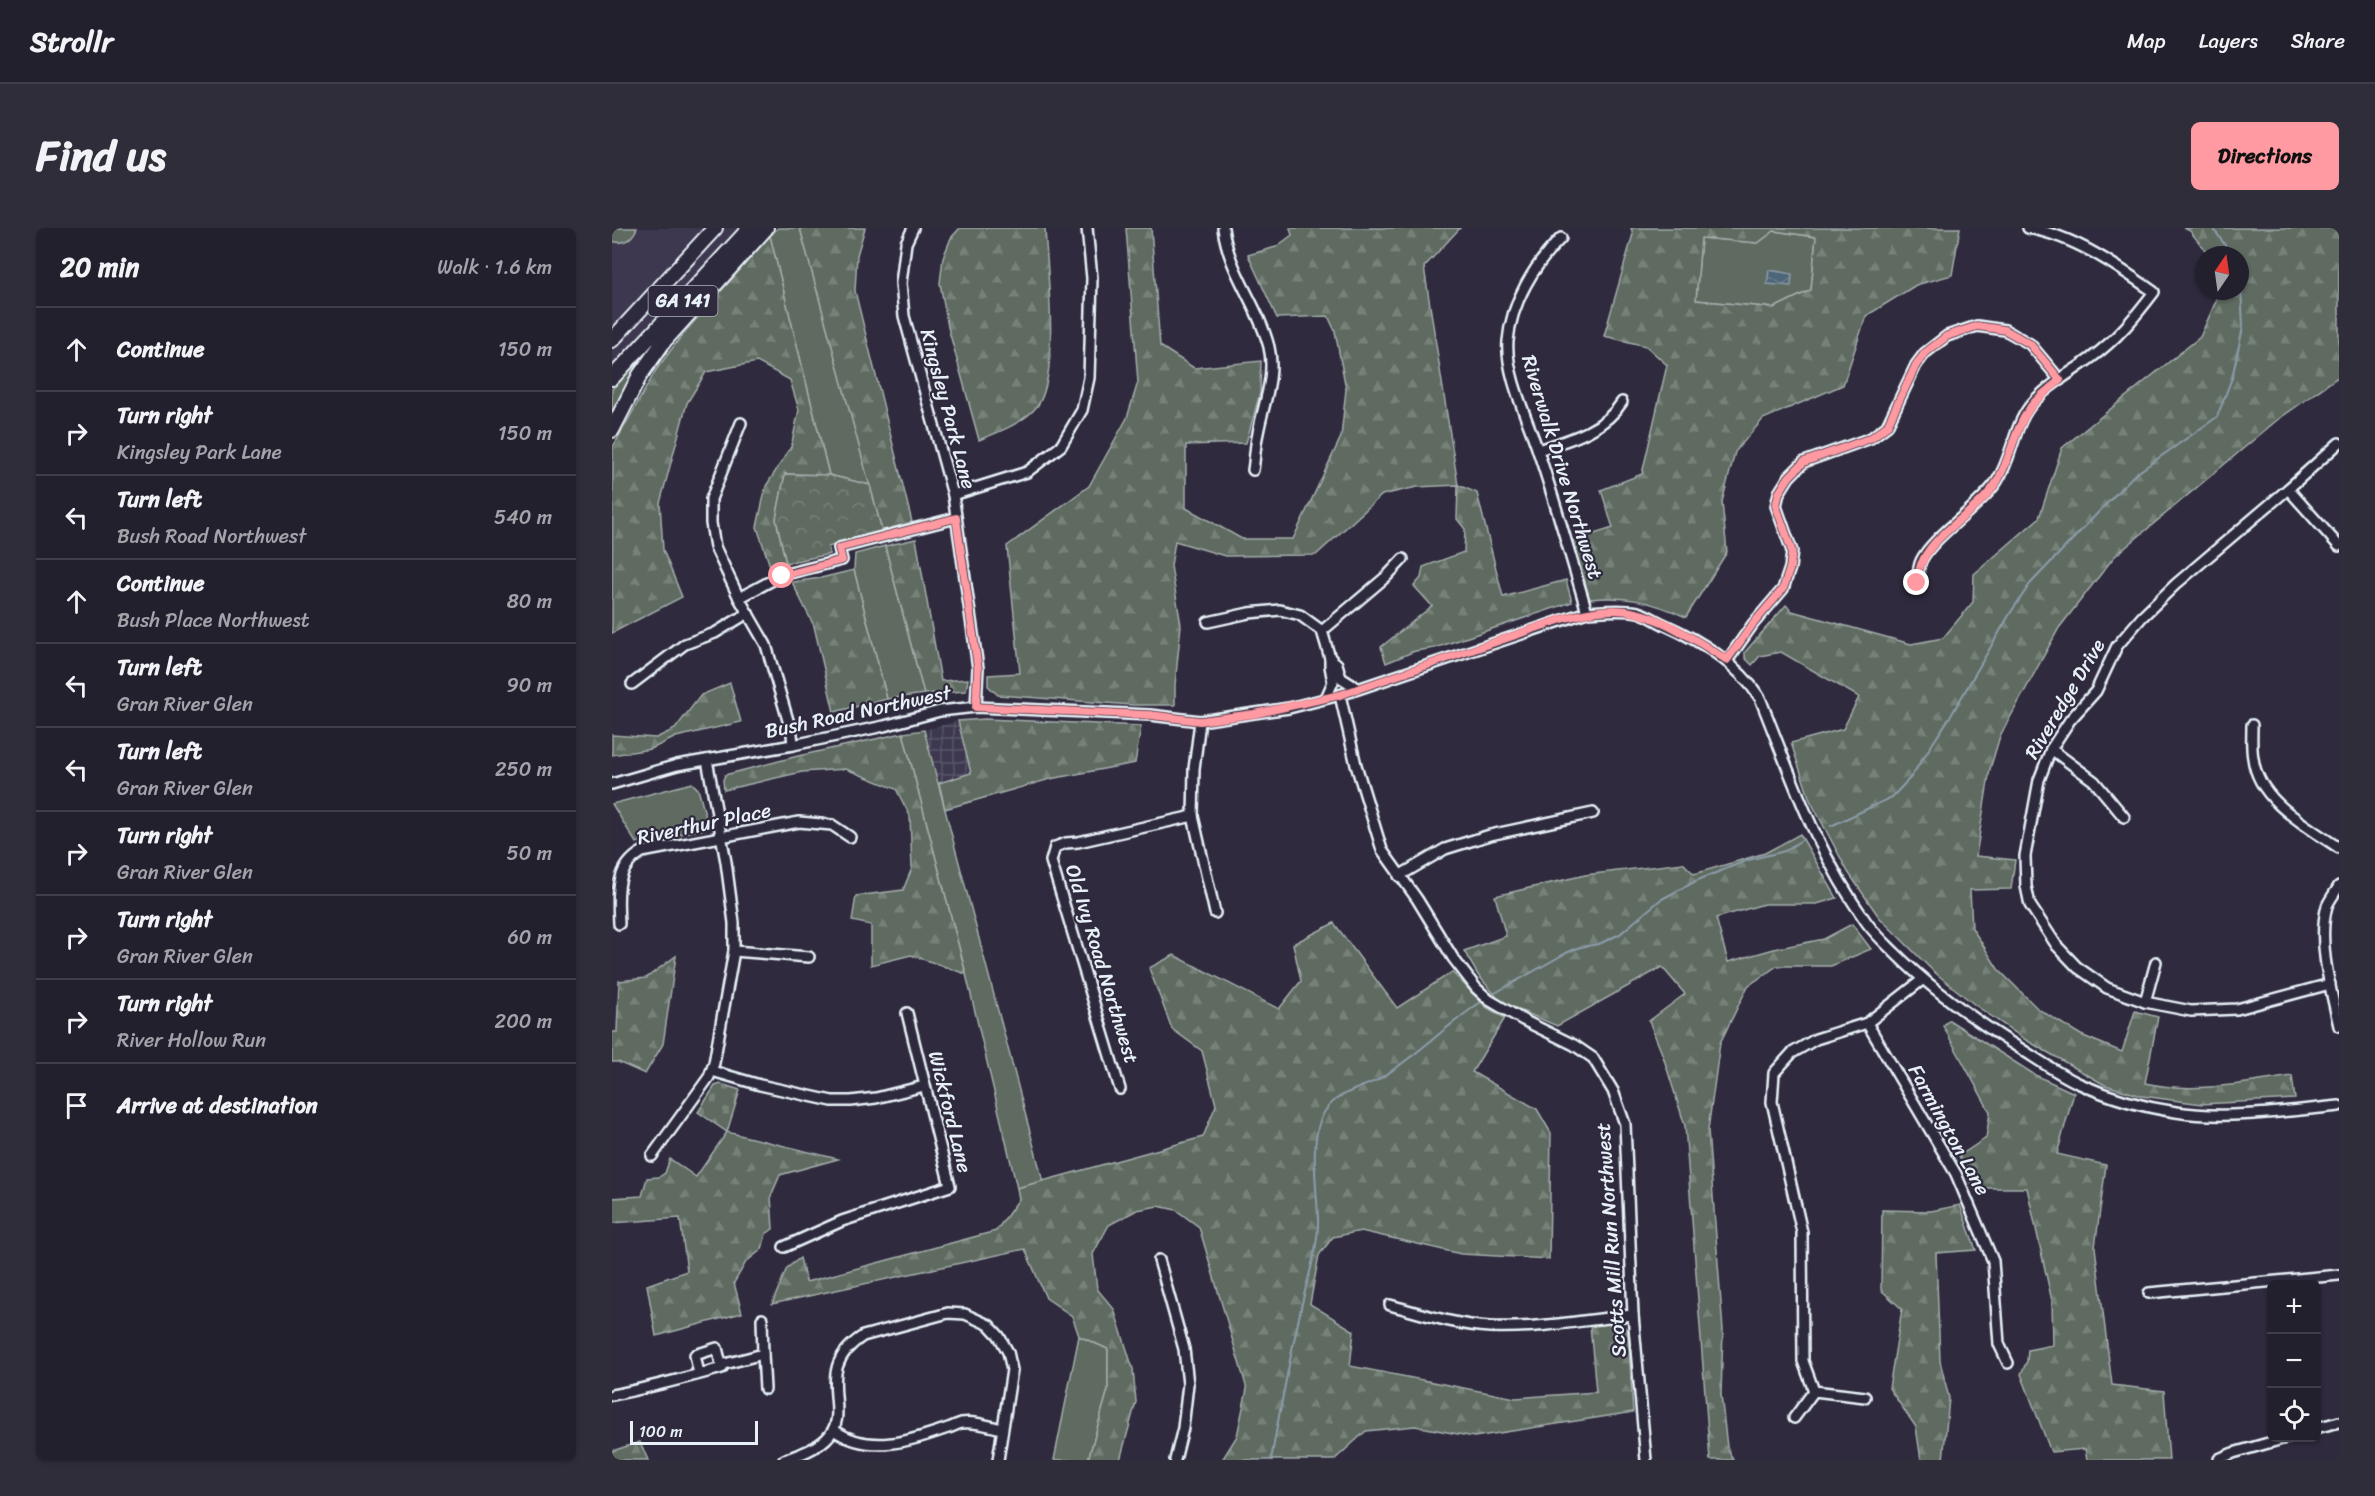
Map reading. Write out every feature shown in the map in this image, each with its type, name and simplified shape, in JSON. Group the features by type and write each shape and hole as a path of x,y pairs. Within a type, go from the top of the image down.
{"highway":[{"name":"GA 141","path":"612,340 715,228"},
{"name":"GA 141","path":"612,378 750,228"},
{"path":"612,430 640,375 658,348 766,228"}],"street":[{"name":"Kingsley Park Lane","path":"913,228 906,243 901,283 904,316 953,495 978,668 976,707"},
{"path":"953,495 1027,472 1060,446 1082,410 1089,378 1090,356 1092,278 1087,228"},
{"path":"1223,228 1226,250 1260,317 1270,350 1270,380 1253,470"},
{"path":"1917,583 1922,558 1937,541 1968,514 1997,481 2016,432 2030,406 2126,328 2154,292 2072,241 2042,230 2028,228"},
{"name":"Riverwalk Drive Northwest","path":"1561,238 1548,252 1515,307 1507,345 1513,376 1587,612"},
{"path":"2060,380 2030,344 2005,330 1977,326 1947,336 1925,353 1916,365 1887,426 1871,438 1804,462 1789,477 1779,493 1776,506 1792,551 1790,568 1783,589 1753,624 1727,660 1750,682 1760,698 1803,810 1841,882 1869,926 1922,980 1976,1020 2078,1084 2125,1102 2178,1113 2209,1114 2262,1114 2339,1106"},
{"path":"1538,450 1575,439 1604,423 1615,414 1622,402"},
{"path":"741,423 711,499 716,547 739,598 765,645 792,734 793,745"},
{"name":"Riveredge Drive","path":"2330,984 2237,1009 2191,1011 2145,1002 2108,988 2077,968 2057,946 2030,905 2026,886 2025,856 2039,780 2051,749 2070,720 2096,691 2117,646 2142,617 2176,584 2339,443"},
{"path":"2288,489 2339,546"},
{"path":"739,598 782,576 842,560 839,548 956,518"},
{"path":"1322,631 1387,576 1403,559"},
{"path":"1208,622 1249,613 1280,610 1300,615 1322,631 1330,658 1333,682 1326,698"},
{"name":"Bush Road Northwest","path":"612,784 677,765 793,745 884,726 940,711 976,707 1150,715 1200,721 1288,708 1340,695 1587,612 1613,610 1639,613 1686,634 1727,660"},
{"path":"632,684 685,644 715,633 748,613"},
{"path":"1330,658 1337,664 1341,678 1357,688"},
{"name":"Scotts Mill Run Northwest","path":"1340,695 1356,765 1382,849 1417,899 1453,958 1476,988 1489,1000 1574,1045 1593,1058 1613,1091 1625,1124 1633,1315 1646,1460"},
{"path":"1200,721 1194,769 1193,816 1215,913"},
{"path":"2252,725 2253,759 2257,775 2269,796 2339,848"},
{"path":"2051,749 2094,781 2124,817"},
{"path":"652,1156 712,1071 734,951 732,904 707,760"},
{"path":"1399,876 1445,849 1490,835 1593,813"},
{"name":"Old Ivy Road Northwest","path":"1120,1089 1051,861 1052,853 1055,847 1066,843 1089,840 1193,816"},
{"name":"Riverthur Place","path":"619,924 618,889 624,867 632,858 653,849 799,822 832,825 850,837"},
{"path":"2339,886 2328,904 2323,931 2330,984 2339,1026"},
{"path":"734,951 809,957"},
{"path":"2145,1002 2156,962"},
{"path":"1814,1391 1803,1361 1802,1232 1772,1102 1774,1073 1792,1053 1815,1039 1867,1023 1922,980"},
{"name":"Wickford Lane","path":"784,1247 842,1221 950,1186 907,1013"},
{"name":"Farmington Lane","path":"1867,1023 1956,1173 1989,1250 1993,1261 1999,1344 2008,1364"},
{"path":"712,1071 760,1085 832,1101 896,1095 924,1086"},
{"path":"1159,1260 1184,1349 1188,1384 1175,1460"},
{"path":"2149,1293 2339,1275"},
{"path":"1390,1305 1438,1318 1489,1327 1633,1315"},
{"path":"784,1460 817,1446 834,1430 837,1405 834,1376 843,1353 852,1343 873,1333 948,1312 978,1318 989,1325 999,1336 1008,1352 1012,1370 998,1460"},
{"path":"762,1319 765,1389"},
{"path":"612,1395 645,1389 722,1368 717,1348 695,1355 699,1374"},
{"path":"721,1365 764,1354"},
{"path":"1814,1391 1865,1397"},
{"path":"1794,1418 1814,1391"},
{"path":"2321,1427 2339,1422"},
{"path":"834,1430 844,1437 873,1446 903,1441 960,1424 970,1423 1002,1429"},
{"path":"2219,1459 2269,1442"}],"shaded area":[{"path":"612,228 740,228 612,370"},
{"path":"958,721 972,773 939,783 924,730"}],"green space":[{"path":"612,228 637,228 630,238 620,242 612,241"},
{"path":"778,228 800,228 870,485 829,475 770,236"},
{"path":"800,228 865,228 857,255 855,291 912,522 882,531"},
{"path":"960,228 1045,228 1051,320 1049,369 1045,390 1038,405 1026,417 979,440 948,327 940,283 943,258 951,238"},
{"path":"1126,228 1151,228 1160,346 1194,368 1261,361 1260,393 1246,443 1186,445 1186,508 1242,539 1293,539 1341,437 1346,389 1335,331 1328,316 1277,318 1248,255 1276,247 1292,235 1290,228 1460,228 1424,267 1458,485 1417,487 1382,495 1316,555 1225,556 1175,541 1171,566 1181,625 1175,705 1132,705 998,695 988,686 988,675 1020,673 1007,546 1089,486 1127,418 1138,382"},
{"path":"1631,228 1960,228 1952,275 1916,285 1866,316 1843,385 1763,419 1735,452 1722,502 1727,552 1686,617 1639,601 1616,598 1590,599 1586,594 1572,541 1613,528 1601,490 1642,474 1667,365 1646,346 1604,336 1633,234","holes":["1774,231 1816,237 1811,290 1774,308 1696,300 1701,238 1758,243"]},
{"path":"2184,228 2339,228 2339,376 2276,421 2114,557 2059,628 2000,736 1990,769 1976,856 2015,860 2011,889 1970,890 1972,928 1998,969 2038,1009 2081,1035 2122,1052 2135,1011 2158,1017 2145,1083 2182,1088 2237,1084 2292,1076 2295,1099 2202,1104 2142,1096 2105,1085 2026,1040 1975,1005 1933,971 1879,917 1848,872 1810,800 1791,743 1843,729 1859,697 1781,652 1760,656 1752,665 1745,658 1745,652 1786,605 1792,611 1911,644 1943,638 1973,602 1974,574 2039,518 2062,448 2200,337 2216,300 2249,300 2249,246 2202,246 2190,231"},
{"path":"1774,231 1816,237 1811,290 1774,308 1696,300 1701,238 1758,243"},
{"path":"770,236 829,475 785,474 776,519 786,563 771,569 757,527 766,486 791,447 799,410 790,380 757,362 706,372 687,403 660,503 663,550 682,597 612,633 613,447 656,370 683,334"},
{"path":"641,358 644,361 612,423 612,389"},
{"path":"785,474 829,475 870,485 882,531 828,547 830,554 786,563 776,519"},
{"path":"1458,485 1477,493 1503,597 1566,580 1572,602 1435,648 1415,651 1386,663 1381,647 1432,606 1414,586 1421,578 1423,567 1464,552 1465,529 1457,519"},
{"path":"916,539 941,681 968,679 966,691 924,694 885,546"},
{"path":"885,546 924,694 887,699 854,570 855,554"},
{"path":"854,570 887,699 834,712 814,626 792,582"},
{"path":"730,683 741,722 676,737 651,749 612,755 612,735 656,738 675,729 701,695"},
{"path":"985,719 1141,726 1135,763 1050,779 945,809 939,783 971,773 958,721"},
{"path":"924,730 1043,1181 1017,1188 966,974 903,733"},
{"path":"903,733 966,974 911,955 871,965 871,925 852,921 856,896 903,890 912,868 910,816 896,789 846,769 802,772 724,790 725,775"},
{"path":"692,783 698,789 708,825 705,829 636,843 612,804"},
{"path":"1800,834 1837,898 1817,904 1764,904 1716,918 1728,962 1774,949 1824,939 1852,924 1871,949 1831,966 1777,966 1748,986 1720,1043 1708,1130 1723,1330 1721,1394 1727,1447 1733,1460 1710,1460 1685,1126 1663,1056 1649,1021 1685,994 1662,967 1557,1026 1501,1002 1478,975 1464,951 1506,936 1495,896 1585,875 1683,863 1694,874 1765,853"},
{"path":"1334,923 1397,1008 1452,972 1486,1007 1505,1018 1472,1072 1537,1109 1551,1133 1549,1259 1461,1254 1361,1231 1333,1237 1319,1255 1310,1304 1354,1331 1350,1366 1515,1398 1596,1392 1590,1325 1610,1323 1620,1325 1628,1330 1633,1412 1474,1437 1415,1426 1366,1431 1334,1460 1222,1460 1237,1436 1247,1389 1199,1227 1176,1210 1158,1206 1137,1210 1109,1225 1093,1254 1097,1289 1114,1309 1133,1369 1136,1402 1120,1460 1088,1460 1108,1390 1108,1349 1079,1336 1072,1316 1046,1298 1025,1249 772,1304 787,1268 800,1258 806,1282 996,1231 1019,1199 1017,1188 1203,1137 1216,1105 1202,1051 1172,1029 1149,968 1174,955 1279,1009 1301,981 1293,944"},
{"path":"676,956 663,1044 645,1074 618,1062 612,1062 612,1032 617,1032 619,981 646,978"},
{"path":"1949,1020 2035,1075 2074,1093 2057,1154 2106,1165 2095,1247 2112,1385 2164,1391 2169,1460 2087,1460 2085,1449 2051,1452 2021,1374 2027,1361 2028,1350 2053,1345 2052,1301 2027,1188 1974,1188 1959,1156 1986,1138 1990,1112 1943,1026"},
{"path":"721,1084 740,1090 727,1132 698,1112 715,1086"},
{"path":"727,1132 838,1159 780,1175 771,1196 773,1229 766,1234 762,1249 746,1262 734,1283 742,1313 656,1336 647,1285 687,1271 680,1218 612,1223 612,1198 642,1196 647,1178 659,1177 665,1173 670,1159 696,1177"},
{"path":"1960,1205 1976,1250 1936,1253 1940,1361 1949,1398 1943,1460 1921,1460 1916,1427 1889,1388 1902,1309 1881,1290 1882,1210 1931,1211"},
{"path":"1079,1336 1108,1349 1108,1390 1088,1460 1054,1460"},
{"path":"640,1442 648,1460 612,1460 612,1451"}],"water":[{"path":"1769,270 1792,274 1791,286 1767,284"}],"waterway":[{"path":"2213,228 2226,246"},
{"path":"1831,826 1892,797 1911,777 2030,584 2133,476 2217,417 2232,378 2243,327 2242,300"},
{"path":"1495,993 1566,953 1580,947 1599,944 1620,934 1660,900 1698,880 1748,860 1785,851 1803,839"},
{"path":"1271,1460 1303,1297 1317,1241 1315,1148 1320,1122 1325,1111 1336,1099 1393,1070 1481,1002"}],"route":[{"path":"782,576 842,560 839,548 956,518 978,668 976,707 1150,715 1200,721 1254,714 1340,695 1562,619 1587,612 1613,610 1639,613 1686,634 1727,660 1753,624 1783,589 1790,568 1792,551 1776,506 1779,493 1789,477 1804,462 1871,438 1887,426 1916,365 1925,353 1947,336 1977,326 2005,330 2030,344 2060,380 2030,406 2016,432 1997,481 1968,514 1937,541 1922,558 1917,583"}]}
